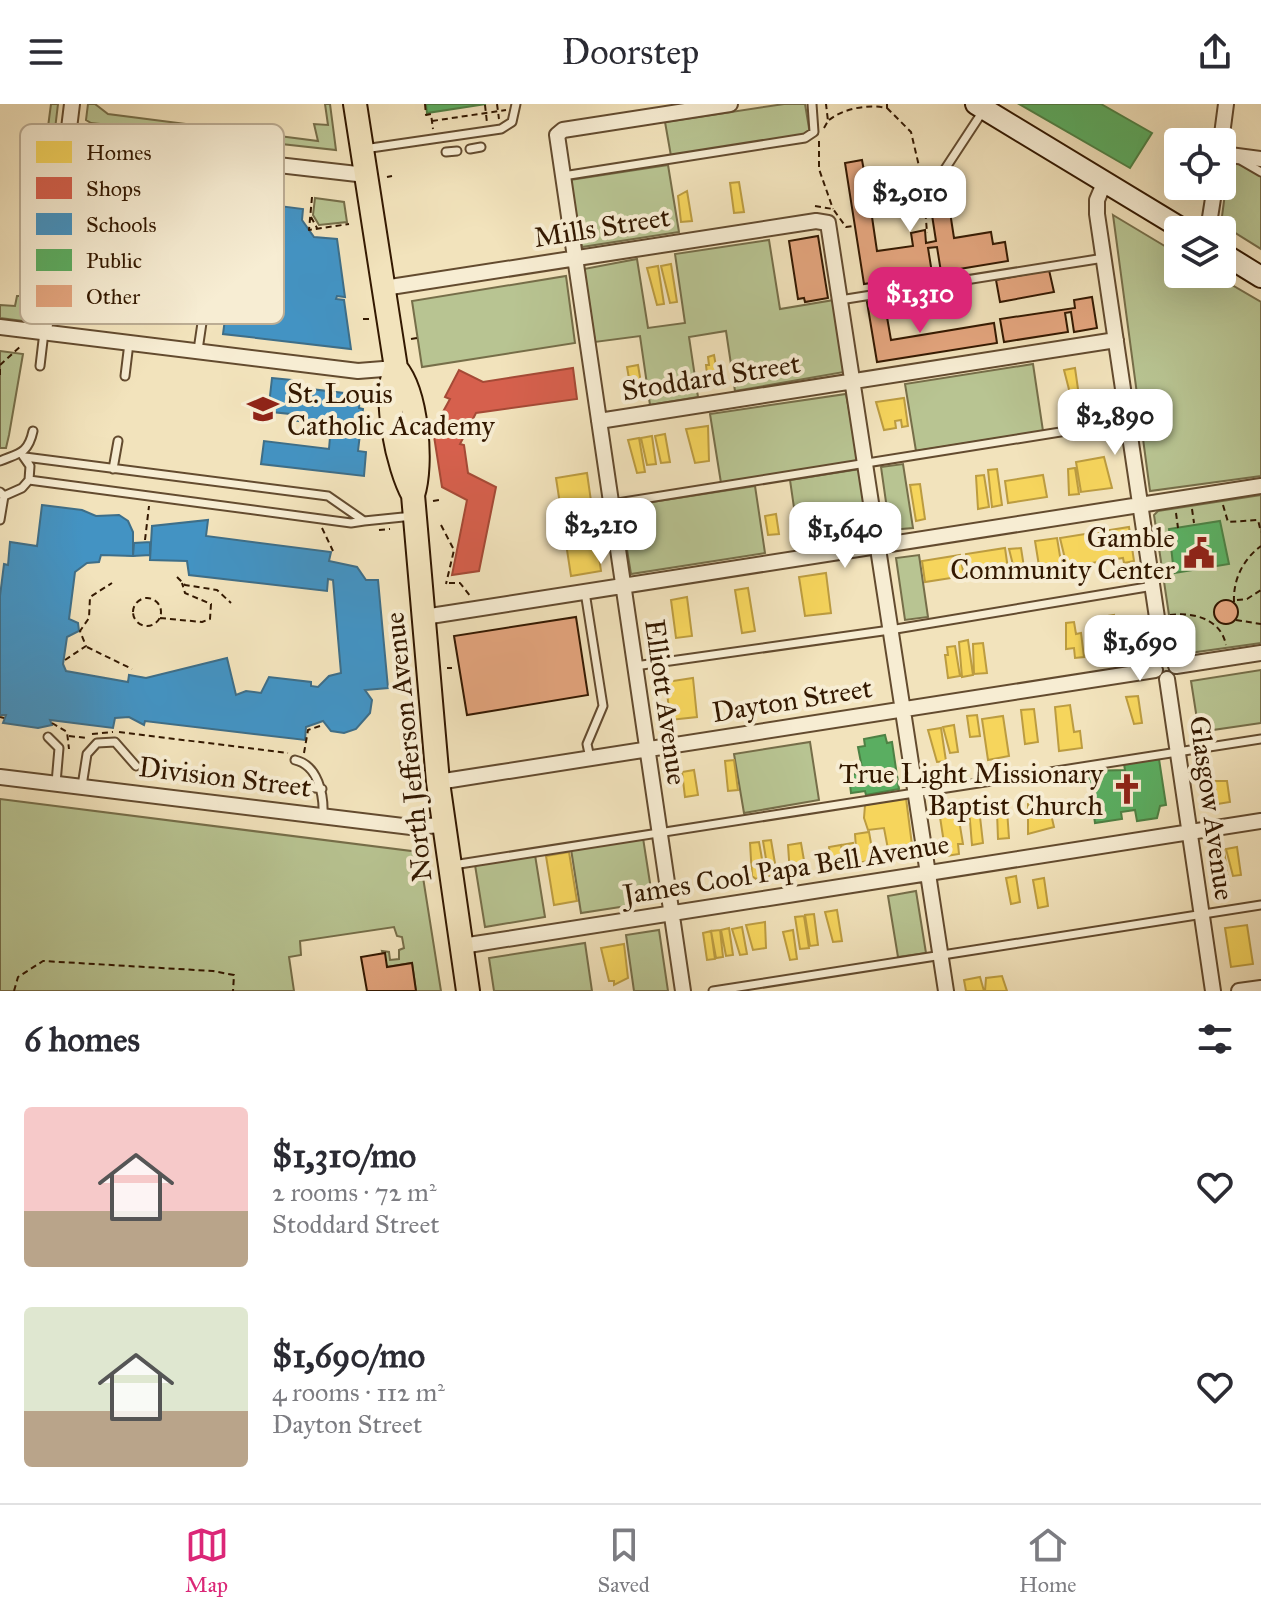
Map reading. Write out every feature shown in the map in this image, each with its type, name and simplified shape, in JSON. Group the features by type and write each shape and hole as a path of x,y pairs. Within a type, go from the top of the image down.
{"main road":[{"name":"North Jefferson Avenue","path":"355,104 362,149 377,176 384,288 396,368 389,386 401,464 420,504 428,778 443,825 468,991"},
{"path":"980,106 1164,218"},
{"path":"1236,262 1261,277"}],"street":[{"path":"70,124 72,104"},
{"name":"Elliott Avenue","path":"683,991 557,135 563,130 730,104"},
{"path":"1223,128 1226,104"},
{"path":"1236,156 1261,159"},
{"path":"284,165 377,176"},
{"name":"Glasgow Avenue","path":"1105,181 1097,208 1213,991"},
{"path":"830,216 852,382 946,991"},
{"name":"Mills Street","path":"384,288 816,221 830,216"},
{"path":"44,332 45,324"},
{"path":"0,327 358,371 396,368"},
{"name":"Stoddard Street","path":"599,421 1116,340"},
{"path":"424,617 1261,486"},
{"name":"Dayton Street","path":"428,778 590,758 1261,653"},
{"name":"Division Street","path":"0,777 411,827 443,825"},
{"name":"James Cool Papa Bell Avenue","path":"462,946 1261,821"},
{"path":"1239,991 1261,988"}],"lane":[{"path":"563,176 805,138 814,132 812,104"},
{"path":"945,169 980,106"},
{"path":"512,107 512,122 519,131"},
{"path":"362,149 501,129 512,122"},
{"path":"470,149 481,147"},
{"path":"446,152 457,151"},
{"path":"1236,159 1261,172"},
{"path":"840,300 1104,258"},
{"path":"198,351 202,324"},
{"path":"40,366 44,332"},
{"path":"125,376 129,343"},
{"path":"611,504 1129,421"},
{"path":"23,456 33,431"},
{"path":"113,469 118,441"},
{"path":"0,461 23,456 328,496 364,521"},
{"path":"0,520 2,494 22,488 29,480 31,471 23,456"},
{"path":"29,480 351,523 420,504"},
{"path":"635,666 890,630 1153,586"},
{"path":"585,592 603,706 587,744 590,758"},
{"path":"48,737 59,748 56,783"},
{"path":"82,786 89,748 125,739"},
{"path":"449,866 1261,739"},
{"path":"109,741 115,742 136,766"},
{"path":"295,760 306,765 322,789 323,815"},
{"path":"309,787 322,789"},
{"path":"713,991 1261,905"}],"path":[{"path":"425,104 426,115 431,114 433,133"},
{"path":"488,124 489,104"},
{"path":"497,104 499,122"},
{"path":"826,104 828,121"},
{"path":"485,105 488,112"},
{"path":"830,216 817,157 819,137 828,121 857,106 887,106 907,125 915,141 927,206 927,233"},
{"path":"432,121 512,107"},
{"path":"377,176 392,176"},
{"path":"312,197 309,230 349,224"},
{"path":"310,216 319,228 320,237"},
{"path":"363,319 369,319"},
{"path":"411,339 417,338"},
{"path":"0,378 0,367 22,345"},
{"path":"420,504 439,500"},
{"path":"145,540 150,505"},
{"path":"1223,505 1228,522 1258,520 1261,532"},
{"path":"1176,512 1178,528"},
{"path":"1192,512 1194,523"},
{"path":"441,525 454,550 447,584 460,583 471,597"},
{"path":"321,527 333,551"},
{"path":"1261,546 1237,576 1233,588 1235,601 1247,599 1261,590"},
{"path":"160,618 158,602 149,598 139,599 133,608 134,618 141,624 152,625 160,618 202,622 210,619 211,604 185,593 177,577"},
{"path":"112,583 88,602 89,618 80,631 86,646 132,669"},
{"path":"182,583 217,590 231,603"},
{"path":"1170,615 1191,614 1215,625 1224,635 1226,647"},
{"path":"1236,620 1261,624"},
{"path":"1215,625 1219,621"},
{"path":"65,660 86,646"},
{"path":"447,668 452,668"},
{"path":"308,757 304,754 308,730 323,725"},
{"path":"68,736 87,738 104,731 288,753"},
{"path":"83,746 87,738"},
{"path":"412,774 428,778"},
{"path":"14,991 18,977 43,961 213,971 234,975 233,991"}],"green space":[{"path":"51,104 58,104 56,124 48,124"},
{"path":"88,104 95,104 108,114 186,124 100,124 86,120"},
{"path":"325,104 330,104 336,150 284,144 284,137 318,141 314,124 328,125"},
{"path":"784,104 805,104 810,134 671,156 665,122"},
{"path":"1236,163 1261,176 1261,249 1236,233 1236,216 1222,216 1224,200 1236,200"},
{"path":"668,165 679,232 582,247 570,180"},
{"path":"315,198 344,202 347,222 319,225 313,215"},
{"path":"1113,215 1164,246 1164,288 1236,287 1261,302 1261,476 1150,491"},
{"path":"769,240 780,309 834,300 844,372 735,391 726,331 689,337 698,397 650,405 640,336 595,342 584,269 637,259 648,328 685,323 675,254"},
{"path":"566,276 575,343 422,367 412,301"},
{"path":"17,296 20,296 20,321 0,318 0,305 15,306"},
{"path":"0,351 23,354 6,448 0,448"},
{"path":"1033,364 1043,431 916,451 905,384"},
{"path":"846,394 859,462 721,483 710,414"},
{"path":"903,464 913,528 890,530 881,467"},
{"path":"860,469 869,537 800,549 790,480"},
{"path":"755,486 765,553 631,574 620,507"},
{"path":"1261,495 1261,643 1175,655 1154,515 1158,511"},
{"path":"919,555 928,617 905,620 896,558"},
{"path":"1261,670 1261,723 1199,732 1191,681"},
{"path":"810,742 819,800 744,813 734,754"},
{"path":"0,799 419,852 441,991 416,991 412,963 387,967 382,951 389,952 390,960 399,959 399,950 404,948 402,937 397,936 394,927 300,941 301,955 289,957 294,991 0,991"},
{"path":"643,838 653,902 581,913 571,849"},
{"path":"535,855 545,917 485,927 475,865"},
{"path":"916,891 926,953 898,957 888,896"},
{"path":"659,930 668,991 634,991 626,935"},
{"path":"585,943 592,991 494,991 489,958"}],"building: Homes":[{"path":"739,182 744,212 734,213 730,183"},
{"path":"687,191 692,221 681,222 678,196"},
{"path":"671,264 677,302 670,303 661,266"},
{"path":"658,266 664,304 657,305 647,268"},
{"path":"714,355 719,383 708,384 706,365 709,365 708,357"},
{"path":"638,365 643,395 632,396 627,367"},
{"path":"1075,368 1080,403 1073,405 1064,370"},
{"path":"904,398 908,426 902,427 901,420 895,421 896,428 884,430 876,402"},
{"path":"708,426 709,461 695,463 686,429"},
{"path":"665,434 670,462 661,463 655,436"},
{"path":"652,436 656,464 647,465 641,438"},
{"path":"639,438 645,472 637,473 628,440"},
{"path":"1104,457 1112,488 1081,492 1076,462"},
{"path":"1075,468 1079,494 1069,495 1068,469"},
{"path":"997,469 1002,505 992,507 988,470"},
{"path":"587,473 601,571 571,576 556,478"},
{"path":"984,475 989,507 978,509 976,476"},
{"path":"1043,475 1047,497 1008,503 1005,481"},
{"path":"920,484 925,519 916,521 910,485"},
{"path":"776,514 779,534 768,535 765,516"},
{"path":"1129,527 1134,561 1124,563 1123,558 1067,567 1060,538"},
{"path":"1057,538 1062,568 1040,572 1035,541"},
{"path":"1005,548 1008,569 969,575 966,554"},
{"path":"1021,548 1026,580 1017,581 1009,549"},
{"path":"960,555 964,576 925,582 922,561"},
{"path":"826,573 831,613 805,616 799,577"},
{"path":"748,588 755,631 742,633 735,590"},
{"path":"687,597 692,636 676,638 671,600"},
{"path":"1114,615 1120,652 1108,654 1107,616"},
{"path":"1074,622 1076,634 1081,633 1084,657 1075,658 1074,648 1066,649 1066,623"},
{"path":"968,640 973,675 962,677 959,642"},
{"path":"983,643 987,673 974,674 973,644"},
{"path":"955,646 960,676 948,678 945,655 948,655 947,647"},
{"path":"693,678 697,717 670,720 666,682"},
{"path":"1138,696 1142,723 1134,724 1126,697"},
{"path":"1070,705 1074,732 1080,731 1082,748 1059,751 1055,707"},
{"path":"1034,709 1038,742 1025,744 1021,710"},
{"path":"977,715 980,736 970,737 967,716"},
{"path":"1003,716 1009,756 988,760 982,719"},
{"path":"954,725 958,752 950,753 943,727"},
{"path":"941,728 946,761 937,762 928,730"},
{"path":"734,760 738,790 728,791 725,761"},
{"path":"694,770 698,795 685,797 682,772"},
{"path":"1209,781 1227,781 1230,802 1205,806 1202,785"},
{"path":"906,798 912,845 888,849 884,828 868,830 864,818 865,805"},
{"path":"1048,801 1054,827 1028,834 1028,804"},
{"path":"979,808 983,843 972,845 969,809"},
{"path":"1007,810 1009,838 998,839 997,812"},
{"path":"958,814 963,844 958,844 959,854 946,856 940,817"},
{"path":"869,832 874,860 857,863 855,834"},
{"path":"771,840 777,875 769,877 763,841"},
{"path":"759,842 765,876 756,879 752,876 750,843"},
{"path":"801,843 806,872 790,874 788,845"},
{"path":"853,843 855,863 844,865 841,845"},
{"path":"841,845 844,865 831,867 829,847"},
{"path":"1237,847 1241,875 1233,876 1226,849"},
{"path":"1224,850 1229,886 1220,887 1212,852"},
{"path":"569,852 577,901 554,905 546,856"},
{"path":"1016,876 1020,902 1011,904 1006,878"},
{"path":"1044,878 1048,906 1038,908 1033,880"},
{"path":"837,910 842,941 833,942 825,912"},
{"path":"814,914 818,945 810,946 805,915"},
{"path":"804,916 809,948 800,949 795,917"},
{"path":"765,922 766,948 753,950 746,925"},
{"path":"1247,925 1253,964 1231,967 1225,928"},
{"path":"742,927 747,954 740,955 732,929"},
{"path":"729,928 733,955 726,956 721,930"},
{"path":"720,930 723,957 716,958 711,931"},
{"path":"793,930 797,959 790,960 783,932"},
{"path":"711,931 715,959 707,960 703,933"},
{"path":"624,944 628,978 614,985 614,981 609,981 601,948"},
{"path":"1002,976 1007,991 985,991 986,978"},
{"path":"980,977 984,991 966,991 964,980"}],"building: Shops":[{"path":"573,368 577,399 476,413 460,444 464,445 468,473 496,487 479,571 452,575 467,500 442,487 433,430 450,399 445,397 459,370 483,382"}],"building: Schools":[{"path":"284,207 303,209 302,220 314,237 337,239 345,297 337,296 336,299 344,300 351,349 223,334 224,324 284,324"},
{"name":"St. Louis Catholic Academy","path":"272,378 292,380 303,384 303,388 360,395 359,408 363,409 358,451 366,452 364,476 261,464 264,441 329,449 331,425 289,420 290,414 272,412 273,405 269,405"},
{"path":"42,505 82,510 96,516 119,515 128,521 133,532 133,556 101,555 99,562 87,563 75,572 69,619 78,623 79,631 67,637 63,664 66,671 128,682 129,675 146,678 227,658 236,695 246,691 261,693 269,677 311,682 311,686 318,687 329,676 341,673 333,580 328,579 327,591 189,575 187,561 150,560 152,526 208,520 206,536 331,552 329,561 357,567 366,580 378,580 388,688 365,690 372,700 370,713 356,729 344,733 331,731 323,721 306,727 305,740 145,721 144,725 129,717 115,718 113,728 50,720 52,725 38,728 3,723 6,715 0,715 0,596 4,564 8,565 10,542 37,546"},
{"path":"150,542 150,555 133,556 134,543"}],"building: Public":[{"path":"426,104 486,104 427,113"},
{"path":"1019,104 1101,104 1152,133 1130,168"},
{"name":"Gamble Community Center","path":"1220,521 1229,564 1174,573 1169,529"},
{"path":"885,735 887,743 892,742 899,789 866,795 865,791 851,793 849,775 863,773 858,747 865,746 864,739"},
{"name":"True Light Missionary Baptist Church","path":"1159,759 1166,805 1160,806 1157,818 1137,821 1135,810 1121,812 1122,819 1095,823 1088,771 1125,770 1124,764"}],"building: Other":[{"path":"862,160 867,187 904,181 906,193 918,191 920,210 872,217 877,251 913,246 911,233 925,230 926,243 936,241 932,215 950,212 954,238 991,232 993,244 1005,242 1008,261 941,272 937,247 928,248 932,273 864,284 845,163"},
{"path":"818,236 828,298 805,302 804,298 798,299 789,241"},
{"path":"1049,270 1054,292 1000,302 996,280"},
{"path":"900,296 903,315 887,317 891,340 994,323 997,343 877,362 867,302"},
{"path":"1092,297 1097,328 1074,332 1071,312 1065,313 1068,332 1004,342 1000,319 1075,308 1074,300"},
{"path":"1226,600 1235,603 1238,612 1235,621 1226,624 1217,621 1214,612 1217,603"},
{"path":"576,617 588,695 467,715 454,636"},
{"path":"385,953 387,967 412,963 416,991 367,991 361,957"}],"place":[{"name":"St. Louis Catholic Academy","path":"263,409"},
{"name":"Gamble Community Center","path":"1199,553"},
{"name":"True Light Missionary Baptist Church","path":"1127,789"}]}
